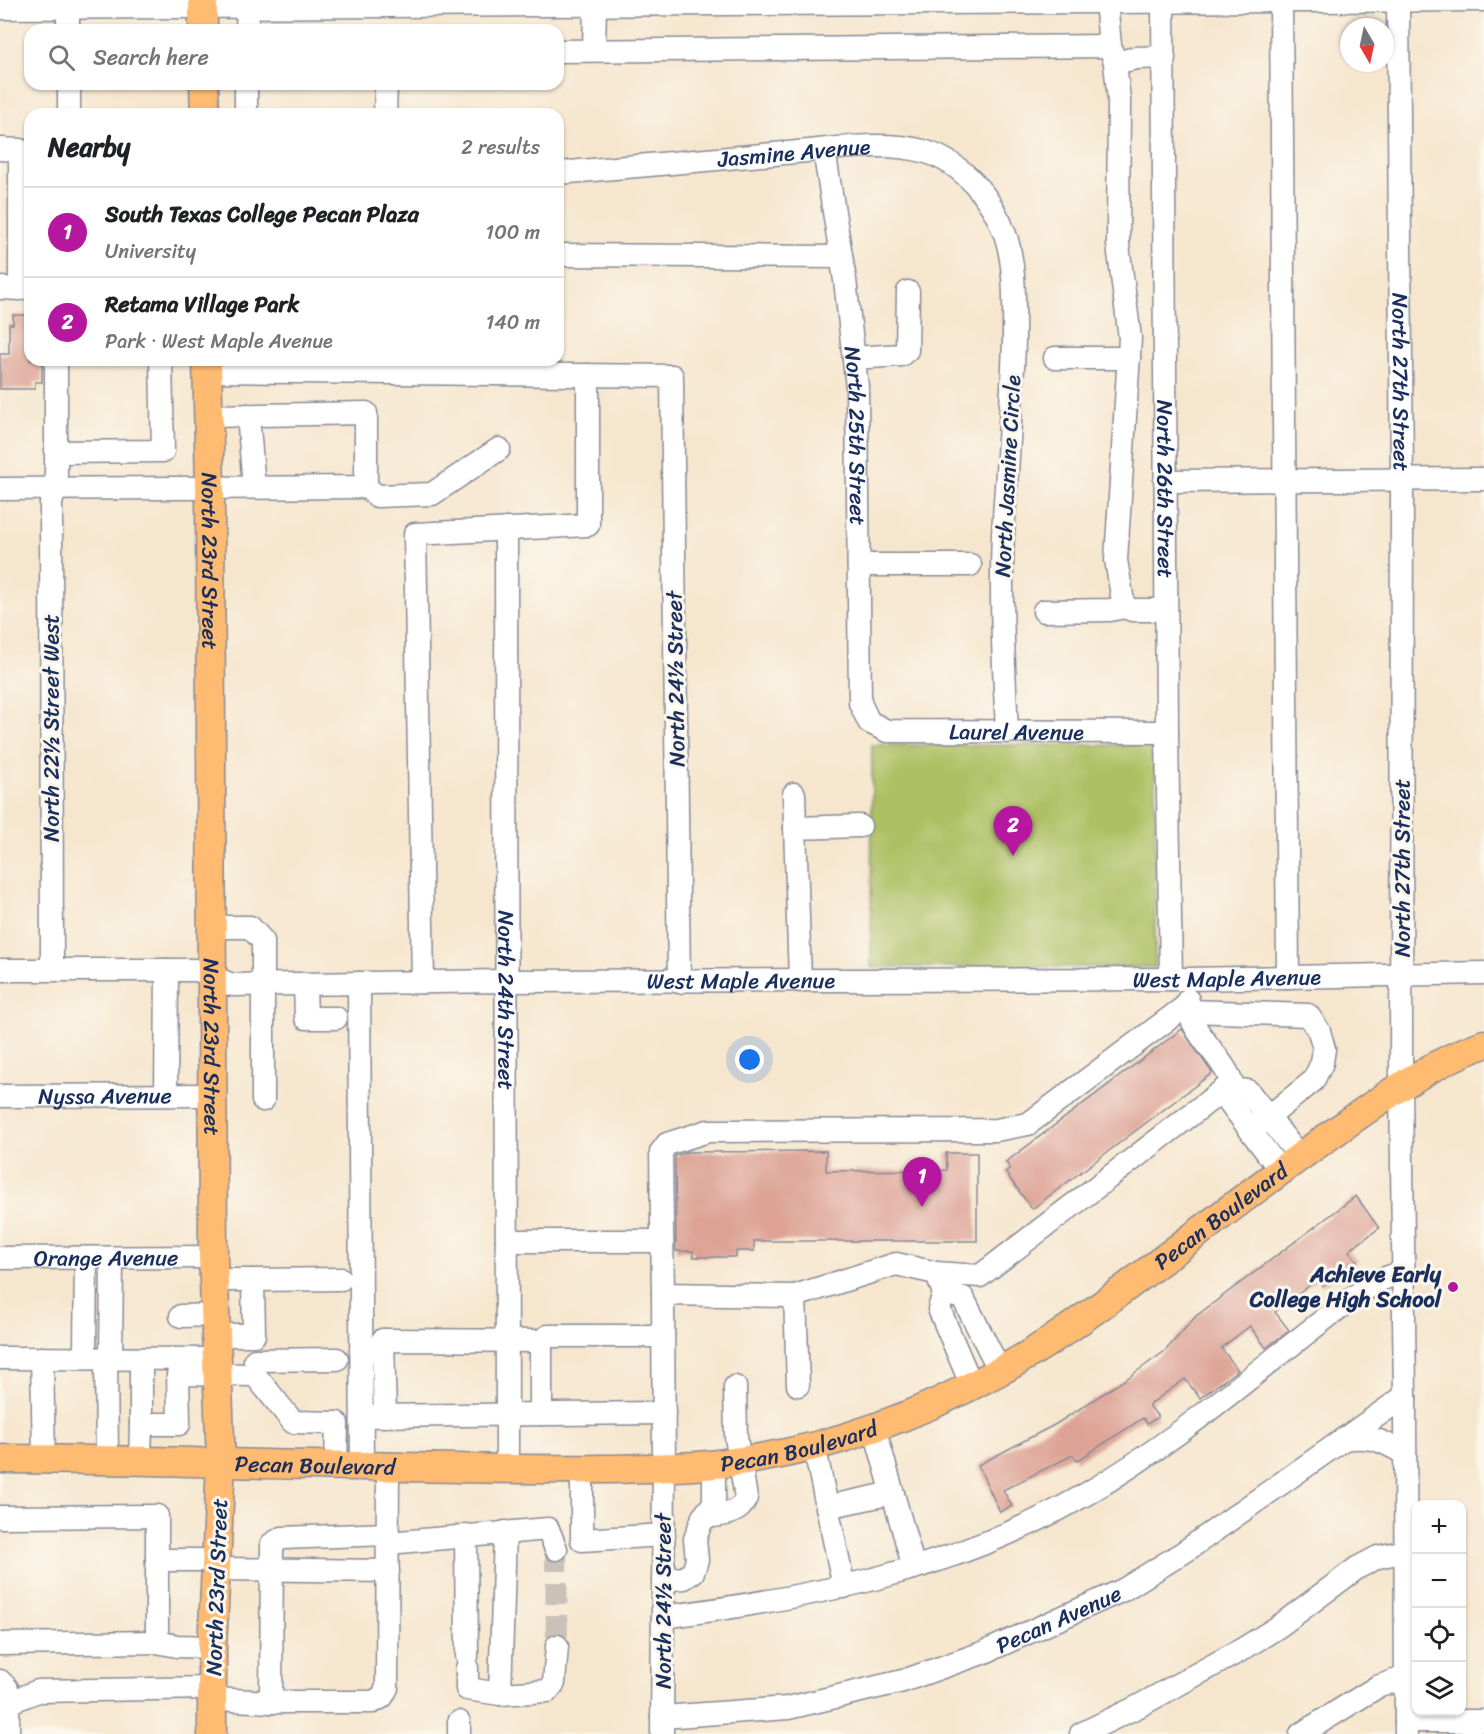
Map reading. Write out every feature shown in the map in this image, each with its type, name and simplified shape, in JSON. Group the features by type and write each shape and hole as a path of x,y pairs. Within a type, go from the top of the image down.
{"main road":[{"path":"204,90 204,108"},
{"name":"North 23rd Street","path":"208,366 213,1269 221,1463 212,1647 212,1734"},
{"name":"Pecan Boulevard","path":"0,1459 507,1470 582,1469 727,1463 814,1445 912,1413 972,1386 1037,1349 1101,1306 1290,1163 1401,1085 1484,1044"}],"street":[{"name":"North 26th Street","path":"1163,0 1167,732 1180,979 1188,1008"},
{"path":"0,8 68,19 203,12 248,7 458,3 595,5 702,2 1484,0"},
{"path":"1106,1 1119,127 1118,245 1130,338 1116,560 1124,607"},
{"path":"1281,1 1288,977"},
{"name":"North 27th Street","path":"1398,2 1402,480 1401,1085 1406,1728"},
{"path":"594,50 595,5"},
{"path":"247,24 248,7"},
{"path":"564,51 1113,54 1136,58 1164,57"},
{"path":"69,90 69,108"},
{"path":"246,90 246,108"},
{"path":"385,108 386,90"},
{"name":"Jasmine Avenue","path":"564,172 824,150 883,146 905,147 926,152 963,173 979,188 1000,223"},
{"path":"0,149 20,150 20,289 0,288"},
{"name":"North 25th Street","path":"824,150 841,257 857,387 860,703 869,722"},
{"name":"North Jasmine Circle","path":"1000,223 1009,250 1014,309 1013,382 1002,574 1007,732"},
{"path":"564,255 841,257"},
{"path":"854,358 901,355 907,350 908,292"},
{"path":"1055,358 1129,358"},
{"name":"North 22½ Street West","path":"52,969 51,502 56,489 56,366"},
{"path":"56,452 163,451 161,366"},
{"path":"246,366 588,375 588,525 415,534 423,982"},
{"name":"North 24½ Street","path":"588,375 672,376 679,982"},
{"path":"208,416 366,413 366,487"},
{"path":"248,415 254,488"},
{"path":"0,489 366,487 377,496 432,494 499,449"},
{"path":"104,452 104,488"},
{"path":"1165,481 1484,479"},
{"name":"North 24th Street","path":"506,529 507,1470"},
{"path":"859,565 970,565"},
{"path":"1044,610 1110,610 1124,607 1132,610 1166,610"},
{"name":"Laurel Avenue","path":"869,722 887,731 1167,732"},
{"path":"794,794 800,981"},
{"path":"795,828 860,826"},
{"path":"212,927 250,927 263,941 263,1100"},
{"name":"West Maple Avenue","path":"0,970 197,970 232,985 506,981 1180,979 1484,973"},
{"path":"166,970 166,1095"},
{"path":"359,983 362,1467"},
{"path":"305,984 306,1018 336,1018"},
{"path":"1251,1131 1313,1081 1322,1063 1324,1049 1320,1031 1308,1015 1188,1008 1195,1026 1228,1073 1233,1087 1230,1103 1251,1131 1290,1163"},
{"name":"North 24½ Street","path":"662,1726 664,1413 661,1152 667,1144 708,1131 996,1130 1028,1124 1188,1008"},
{"path":"1233,1087 1248,1091 1268,1117 1290,1163"},
{"path":"940,1283 980,1276 1233,1087"},
{"name":"Nyssa Avenue","path":"0,1096 211,1095"},
{"path":"507,1241 662,1241"},
{"name":"Orange Avenue","path":"0,1258 112,1258 213,1269 253,1280 341,1279"},
{"path":"85,1349 86,1258"},
{"path":"107,1460 112,1258"},
{"path":"663,1294 795,1296 896,1264 940,1283 963,1298 1000,1371"},
{"path":"663,1617 803,1596 844,1587 935,1562 1040,1519 1088,1493 1175,1436 1355,1296 1380,1280 1402,1272"},
{"path":"253,1280 255,1367"},
{"path":"940,1283 939,1308 972,1386"},
{"path":"795,1296 798,1385"},
{"path":"8,1703 38,1691 212,1694 277,1702 373,1702 382,1697 387,1688 388,1539 362,1467 337,1423 293,1422 255,1367 216,1346 181,1316"},
{"path":"952,1339 977,1326"},
{"path":"0,1358 141,1359 178,1366 216,1346 254,1335"},
{"path":"383,1340 541,1341 548,1336 663,1336"},
{"path":"361,1350 378,1350 383,1340"},
{"path":"383,1340 385,1416"},
{"path":"541,1341 541,1414"},
{"path":"42,1358 44,1459"},
{"path":"140,1461 141,1359"},
{"path":"255,1367 337,1359"},
{"path":"141,1424 179,1424 178,1366"},
{"path":"663,1580 684,1578 693,1572 697,1560 695,1539 703,1517 714,1503 736,1437 735,1387"},
{"name":"Pecan Avenue","path":"662,1726 788,1707 903,1681 986,1652 1123,1590 1184,1552 1405,1396"},
{"path":"362,1416 664,1413"},
{"path":"874,1427 914,1568"},
{"path":"1343,1439 1372,1438 1405,1454"},
{"path":"814,1445 844,1587"},
{"path":"703,1517 731,1513 742,1506 746,1498 727,1463"},
{"path":"582,1469 582,1540 664,1535"},
{"path":"827,1507 893,1493"},
{"path":"0,1517 157,1516 157,1642"},
{"path":"277,1702 272,1545 282,1538 388,1539 548,1529 556,1549"},
{"path":"500,1694 505,1532"},
{"path":"466,1535 467,1689 500,1694 548,1691 554,1683 557,1646"},
{"path":"1081,1734 1137,1707 1241,1650 1278,1627 1358,1568 1378,1557 1406,1551"},
{"path":"157,1560 272,1570 388,1571"},
{"path":"0,1644 157,1642 177,1646 212,1647"},
{"path":"1301,1734 1377,1687 1406,1677"},
{"path":"0,1681 7,1688 8,1734"},
{"path":"1406,1728 1484,1721"}],"green space":[{"path":"872,745 1155,745 1155,967 871,967"}],"building":[{"path":"13,315 24,315 24,366 42,366 42,382 35,382 35,389 0,389 0,354 9,354 9,324 13,324"},
{"path":"1182,1029 1212,1073 1032,1209 1005,1172 1010,1168 1006,1162"},
{"path":"826,1151 826,1171 947,1170 946,1153 977,1153 977,1241 754,1241 754,1251 736,1251 736,1257 693,1257 693,1251 676,1251 675,1156 687,1152"},
{"path":"1356,1196 1379,1228 1349,1251 1357,1261 1323,1286 1318,1279 1275,1312 1289,1330 1266,1348 1250,1326 1221,1348 1238,1370 1200,1398 1185,1379 1149,1405 1158,1417 1147,1424 1143,1418 1077,1461 1073,1455 1003,1490 1012,1506 1000,1512 978,1465 1056,1424 1129,1377 1165,1351 1196,1316"}],"tunnel":[{"path":"556,1549 557,1646"}],"place":[{"name":"Retama Village Park","path":"1013,856"},
{"name":"South Texas College Pecan Plaza","path":"922,1207"},
{"name":"Achieve Early College High School","path":"1453,1287"}]}
